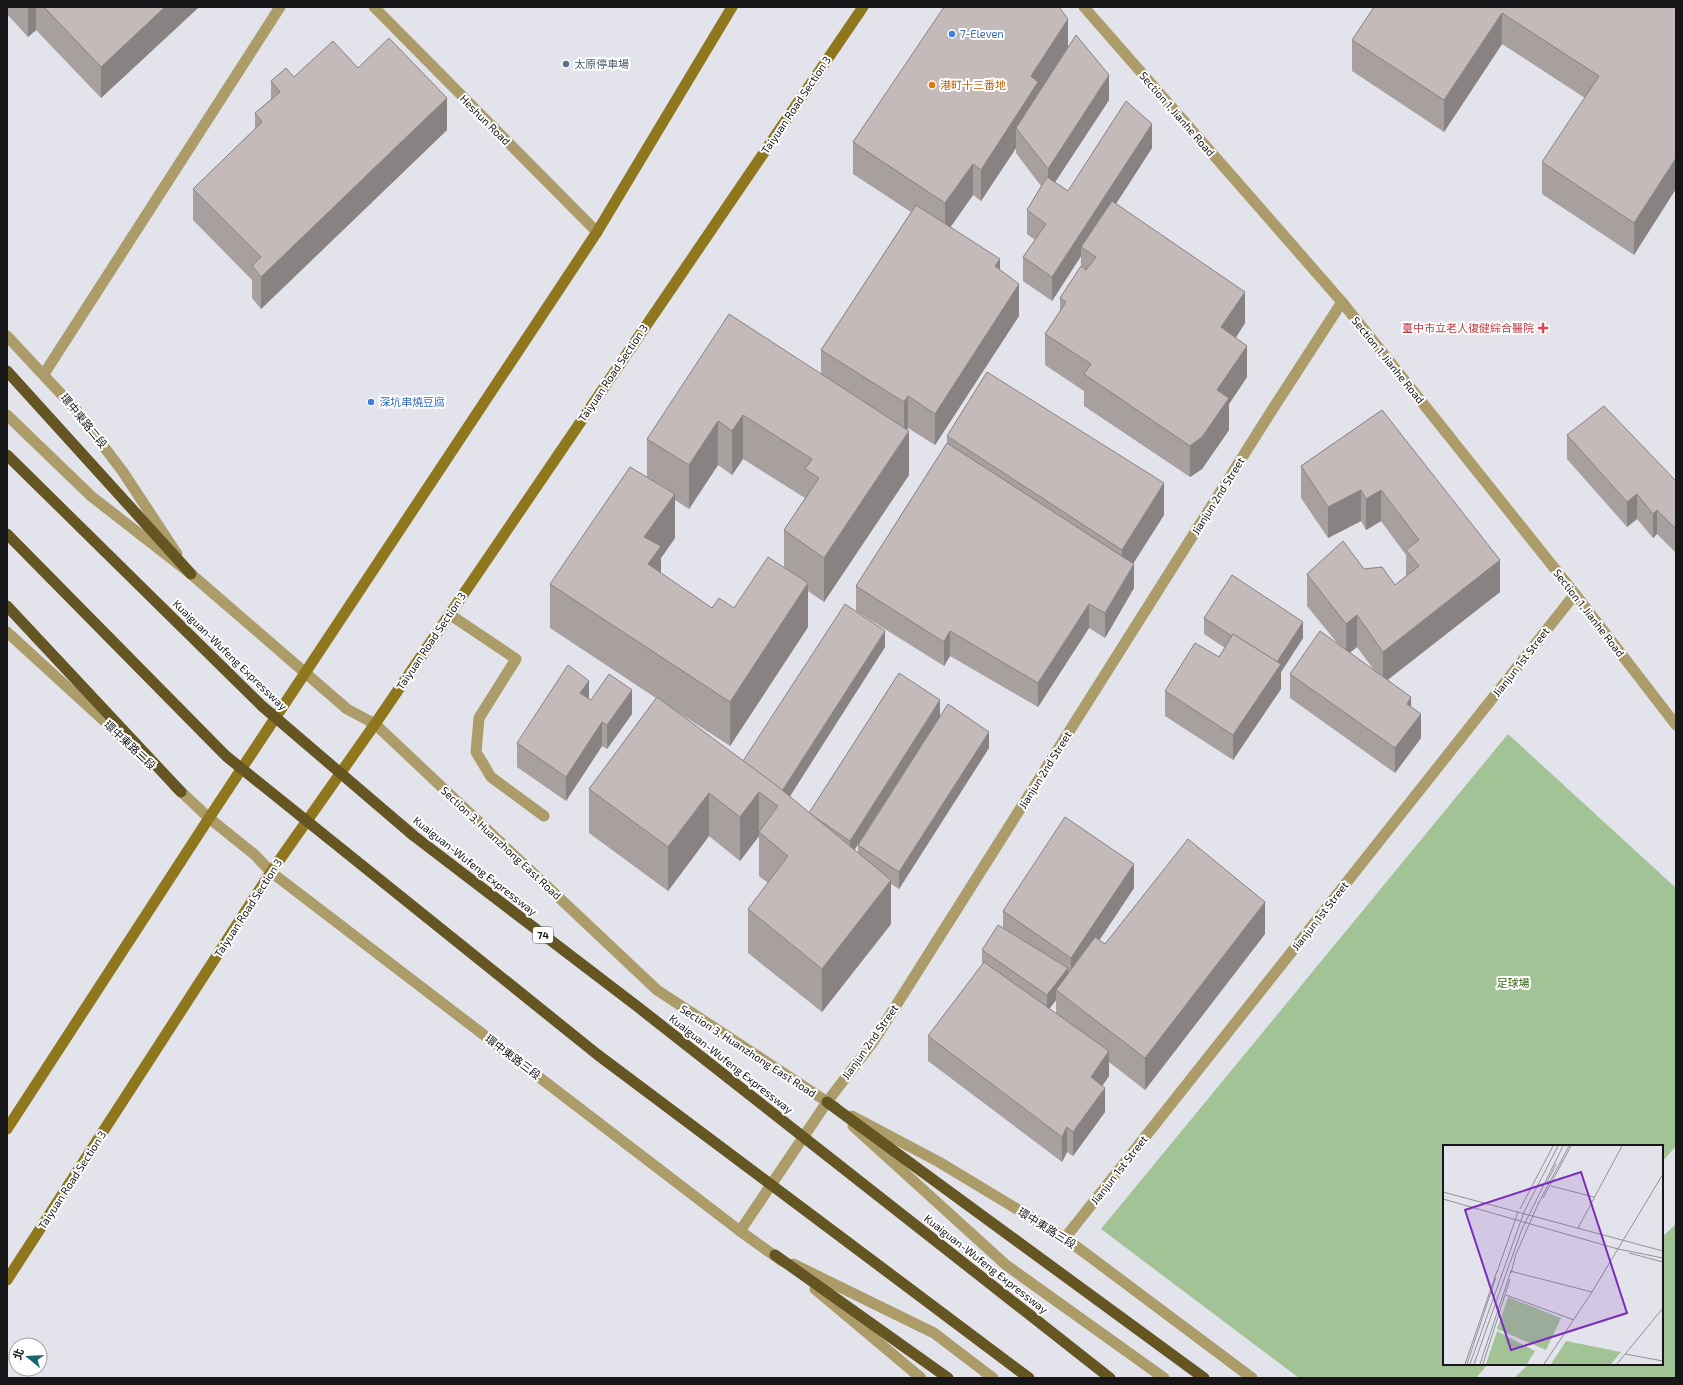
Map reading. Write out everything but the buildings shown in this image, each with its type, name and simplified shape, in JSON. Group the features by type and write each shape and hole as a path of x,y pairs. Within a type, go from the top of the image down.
{"highway":[{"path":"7,371 190,574"},
{"name":"Kuaiguan-Wufeng Expressway","path":"7,455 262,706 414,836 638,1007 1110,1378"},
{"path":"7,534 226,756 598,1055 1029,1378"},
{"path":"7,606 181,792"},
{"path":"827,1102 1204,1378"},
{"path":"774,1255 948,1378"}],"main road":[{"path":"7,1129 209,818 597,232 732,7"},
{"name":"Taiyuan Road Section 3","path":"7,1280 271,872 375,724 863,7"}],"street":[{"path":"44,374 280,7"},
{"name":"Heshun Road","path":"374,7 597,232"},
{"name":"Section 1, Jianhe Road","path":"1084,7 1342,302 1575,594 1676,725"},
{"name":"Jianjun 2nd Street","path":"740,1231 827,1102 873,1042 1274,407 1342,302"},
{"name":"環中東路二段","path":"7,336 77,411 123,472 190,574"},
{"name":"環中東路二段","path":"7,415 90,496 190,574 347,709"},
{"name":"Jianjun 1st Street","path":"1065,1238 1575,594"},
{"path":"449,614 516,658 479,718 476,752 491,777 544,816"},
{"name":"環中東路二段","path":"7,632 209,818 255,855"},
{"name":"Section 3, Huanzhong East Road","path":"347,709 375,724 657,990 827,1102 1006,1265 1164,1378"},
{"name":"環中東路三段","path":"255,855 271,872 740,1231 774,1255 922,1378"},
{"name":"環中東路三段","path":"827,1102 939,1162 1065,1238 1252,1378"},
{"name":"環中東路三段","path":"774,1255 934,1333 993,1378"}],"green space":[{"name":"足球場","path":"1508,734 1676,888 1676,1146 1663,1161 1663,1145 1443,1145 1443,1365 1487,1365 1476,1378 1299,1378 1101,1229"},
{"path":"1676,1224 1676,1378 1514,1378 1528,1365 1663,1365 1663,1236"}],"place":[{"name":"7-Eleven","path":"952,34"},
{"name":"太原停車場","path":"566,64"},
{"name":"港町十三番地","path":"932,85"},
{"name":"臺中市立老人復健綜合醫院","path":"1543,328"},
{"name":"深坑串燒豆腐","path":"371,402"}]}
